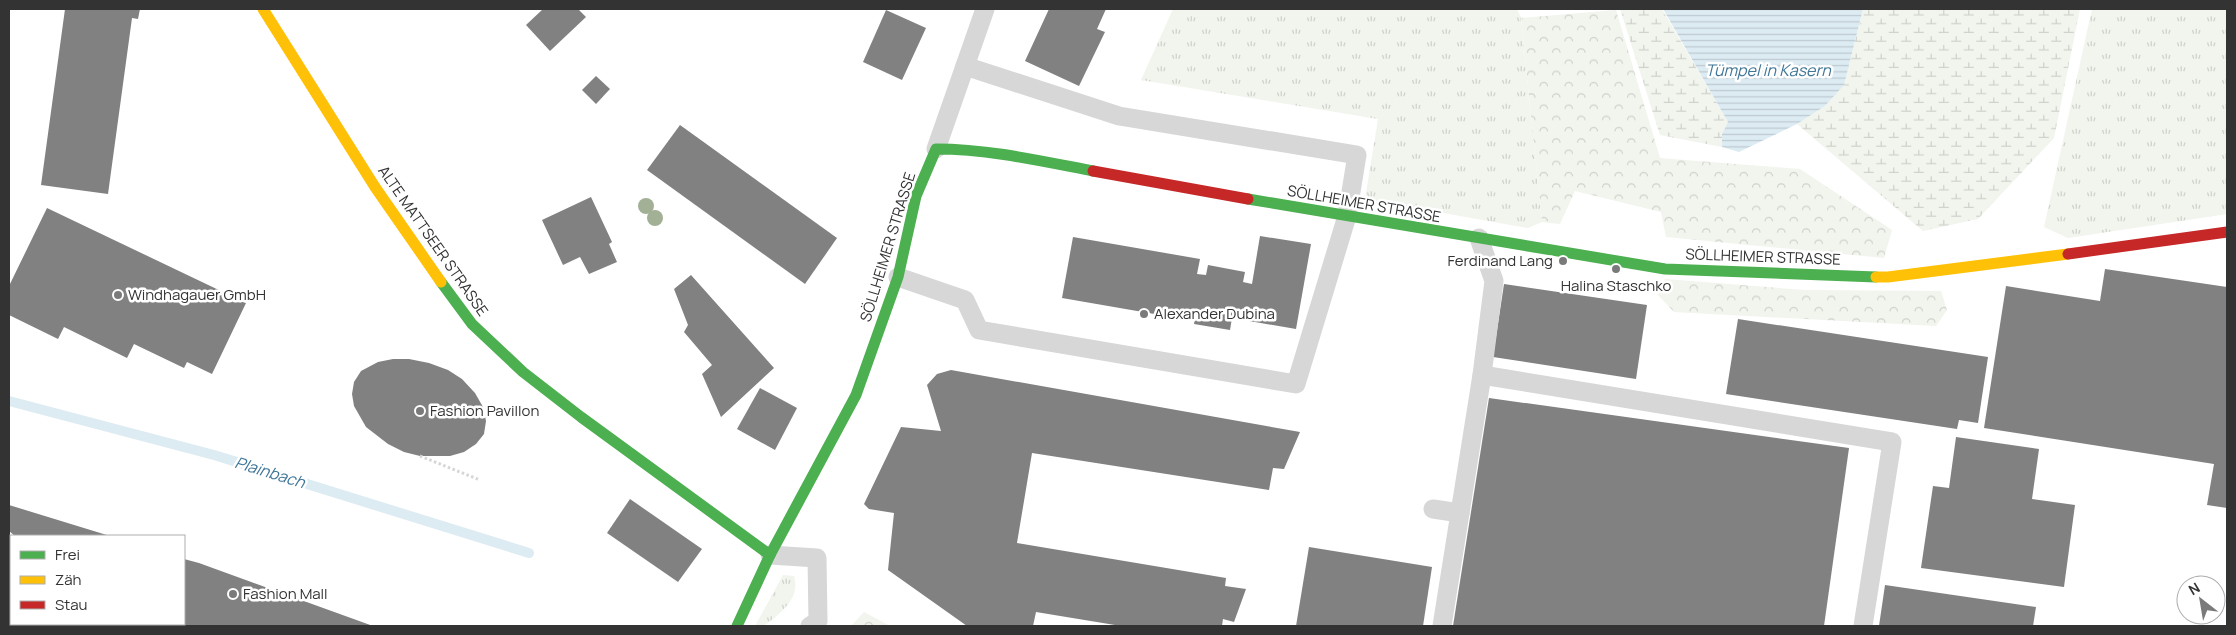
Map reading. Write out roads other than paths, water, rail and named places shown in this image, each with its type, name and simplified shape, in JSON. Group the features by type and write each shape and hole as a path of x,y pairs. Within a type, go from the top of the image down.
{"street":[{"name":"ALTE MATTSEER STRASSE","path":"263,9 375,187 472,324 523,372 581,417 770,555"},
{"name":"SÖLLHEIMER STRASSE","path":"737,626 770,555 856,395 898,277 916,196 936,149 960,149 1007,155 1181,188 1665,269 1888,276 2168,242 2227,232"}],"lane":[{"path":"936,149 985,9"},
{"path":"898,277 965,300 979,330 1296,384 1347,216 1357,155 1119,116 964,66"},
{"path":"1442,626 1482,375 1494,281 1479,238"},
{"path":"1482,375 1892,442 1863,626"},
{"path":"1433,509 1460,513"},
{"path":"770,555 817,558 818,621 810,626"}],"water":[{"name":"Tümpel in Kasern","path":"1663,9 1863,9 1844,85 1825,106 1797,124 1739,152 1722,147 1722,134 1728,122"}],"waterway":[{"name":"Plainbach","path":"9,401 214,455 529,553"}],"place":[{"name":"Ferdinand Lang","path":"1563,261"},
{"name":"Halina Staschko","path":"1616,269"},
{"name":"Windhagauer GmbH","path":"118,295"},
{"name":"Alexander Dubina","path":"1144,314"},
{"name":"Fashion Pavillon","path":"420,411"},
{"name":"Fashion Mall","path":"233,594"}]}
